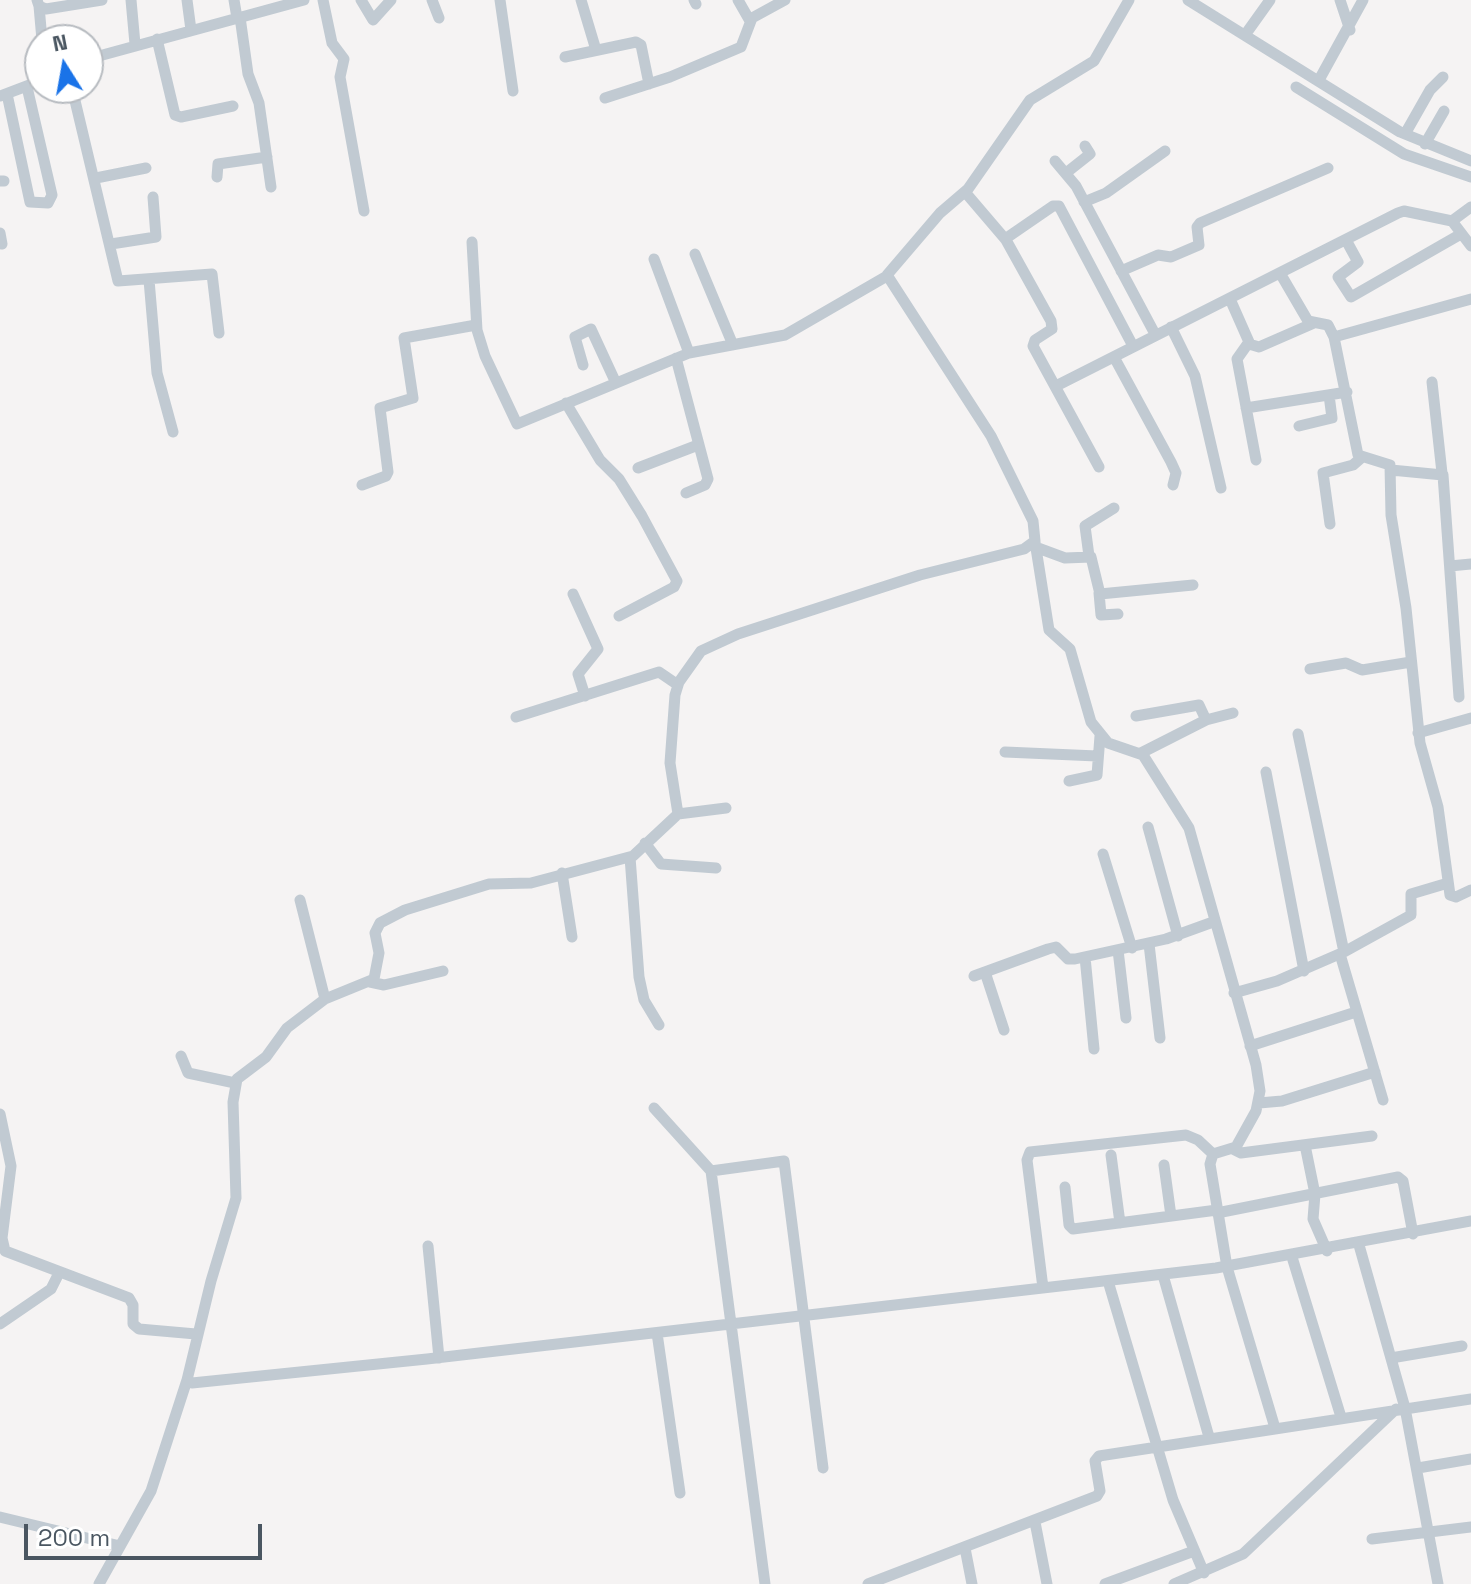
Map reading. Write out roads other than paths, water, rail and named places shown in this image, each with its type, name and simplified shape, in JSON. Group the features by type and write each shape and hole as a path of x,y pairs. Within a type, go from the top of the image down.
{"street":[{"path":"38,3 46,9 102,0"},
{"path":"131,0 135,44"},
{"path":"187,0 191,30"},
{"path":"234,0 245,58 259,103 271,187"},
{"path":"104,54 279,3 304,0"},
{"path":"323,0 332,43 344,59 340,77 364,211"},
{"path":"361,0 375,20 391,0"},
{"path":"432,0 439,18"},
{"path":"500,0 513,91"},
{"path":"581,0 596,50"},
{"path":"738,0 750,21"},
{"path":"605,98 741,47 750,21 770,3 785,0"},
{"path":"472,242 476,325 485,356 514,423 689,353 795,331 887,276 940,213 965,192 1030,100 1094,61 1129,0"},
{"path":"1188,0 1405,134 1471,161"},
{"path":"1245,35 1270,0"},
{"path":"1340,0 1350,30"},
{"path":"1319,80 1350,30 1363,0"},
{"path":"38,3 40,24"},
{"path":"157,39 175,115 181,117 233,106"},
{"path":"565,57 639,43 649,84"},
{"path":"1405,134 1430,90 1443,77"},
{"path":"1296,87 1404,154 1471,177"},
{"path":"24,88 4,95 30,202 48,203 52,195 31,104"},
{"path":"76,104 120,283 212,274 219,333"},
{"path":"1425,144 1444,111"},
{"path":"1066,173 1090,154 1085,146"},
{"path":"1084,202 1106,193 1165,151"},
{"path":"217,177 218,164 267,157"},
{"path":"1055,161 1084,202 1155,334"},
{"path":"96,178 146,168"},
{"path":"1121,271 1158,255 1171,257 1199,245 1197,227 1200,223 1328,168"},
{"path":"965,192 1005,239 1052,325 1033,346 1099,467"},
{"path":"111,244 156,237 153,197"},
{"path":"1005,239 1053,206 1059,206 1133,346"},
{"path":"1452,221 1471,207"},
{"path":"1056,386 1404,211 1452,221 1471,246"},
{"path":"1346,240 1358,262 1338,277 1351,297 1461,234"},
{"path":"695,254 733,345"},
{"path":"654,259 689,353"},
{"path":"1280,273 1305,317 1314,323 1328,325 1334,337 1356,451 1361,458 1385,461 1391,470 1391,515 1418,733 1438,807 1448,883 1453,897 1471,890"},
{"path":"887,276 991,436 1033,521 1049,630 1070,649 1087,712 1100,736 1115,746 1141,753 1206,720 1233,713"},
{"path":"149,280 157,373 173,432"},
{"path":"1230,299 1249,344"},
{"path":"1334,337 1471,299"},
{"path":"1249,344 1259,347 1314,323"},
{"path":"362,485 386,476 388,472 380,408 413,398 404,338 476,325"},
{"path":"1171,327 1195,376 1221,488"},
{"path":"583,365 575,337 591,329 615,381"},
{"path":"1249,344 1237,356 1256,460"},
{"path":"1114,357 1175,469 1173,485"},
{"path":"676,358 708,482 686,493"},
{"path":"1432,382 1459,697"},
{"path":"1246,408 1347,392"},
{"path":"1299,426 1332,418 1329,395"},
{"path":"566,403 600,460 619,479 677,581 674,587 619,616"},
{"path":"638,468 698,445"},
{"path":"1330,524 1323,473 1353,465 1361,458"},
{"path":"1391,470 1442,473"},
{"path":"1114,508 1085,526 1101,615 1118,614"},
{"path":"678,814 670,763 678,685 701,651 724,639 920,575 1036,545 1065,558 1089,556"},
{"path":"1450,566 1471,564"},
{"path":"1099,593 1193,585"},
{"path":"573,594 598,649 578,674 585,696"},
{"path":"1310,669 1346,663 1359,670 1411,662"},
{"path":"516,717 659,672 678,685"},
{"path":"1136,716 1199,705 1206,720"},
{"path":"1418,733 1471,718"},
{"path":"1298,734 1342,953 1383,1100"},
{"path":"1069,781 1096,776 1100,736"},
{"path":"1005,752 1097,756"},
{"path":"1141,753 1189,828 1258,1074 1259,1103 1233,1149"},
{"path":"1266,772 1304,971"},
{"path":"370,982 378,964 377,928 389,917 489,884 531,883 630,857 678,814 726,808"},
{"path":"1148,827 1178,936"},
{"path":"645,843 661,864 716,868"},
{"path":"1103,854 1132,948"},
{"path":"630,857 639,977 644,1000 659,1025"},
{"path":"562,873 572,937"},
{"path":"1234,993 1304,971 1342,953 1411,915 1409,895 1448,883"},
{"path":"300,900 325,999"},
{"path":"1004,1030 980,974 1053,947 1068,959 1085,957 1149,944 1213,922"},
{"path":"1149,944 1160,1038"},
{"path":"1118,950 1126,1018"},
{"path":"1085,957 1094,1049"},
{"path":"99,1584 155,1481 187,1380 196,1334 236,1198 235,1083 266,1057 287,1028 325,999 370,982 384,985 443,971"},
{"path":"1250,1046 1356,1012"},
{"path":"181,1056 188,1073 235,1083"},
{"path":"1259,1103 1282,1101 1375,1072"},
{"path":"654,1108 711,1171 765,1584"},
{"path":"0,1114 11,1166 3,1247 14,1257 129,1298 133,1302 133,1324 139,1329 196,1334"},
{"path":"1043,1288 1027,1160 1030,1152 1186,1135 1198,1140 1213,1154"},
{"path":"1213,1154 1233,1149 1241,1153 1306,1147 1372,1136"},
{"path":"1306,1147 1315,1194 1314,1224 1327,1251"},
{"path":"1213,1154 1210,1164 1227,1267 1275,1428"},
{"path":"1111,1155 1120,1223"},
{"path":"711,1171 784,1161 823,1468"},
{"path":"1164,1165 1171,1216"},
{"path":"1065,1187 1071,1228 1217,1212 1401,1179 1413,1234"},
{"path":"187,1380 192,1383 439,1358 1163,1275 1327,1251 1471,1221"},
{"path":"1359,1245 1418,1468 1438,1584"},
{"path":"428,1246 439,1358"},
{"path":"1292,1257 1341,1417"},
{"path":"0,1324 51,1289 59,1273"},
{"path":"1163,1275 1209,1437"},
{"path":"1108,1281 1173,1500 1204,1573"},
{"path":"657,1333 680,1493"},
{"path":"1391,1358 1462,1346"},
{"path":"868,1584 1035,1522 1100,1493 1095,1467 1099,1456 1471,1399"},
{"path":"1174,1584 1243,1554 1400,1409"},
{"path":"1418,1468 1471,1459"},
{"path":"0,1517 120,1546"},
{"path":"1035,1522 1047,1584"},
{"path":"1372,1539 1471,1527"},
{"path":"965,1548 972,1584"},
{"path":"1105,1584 1194,1551"}]}
